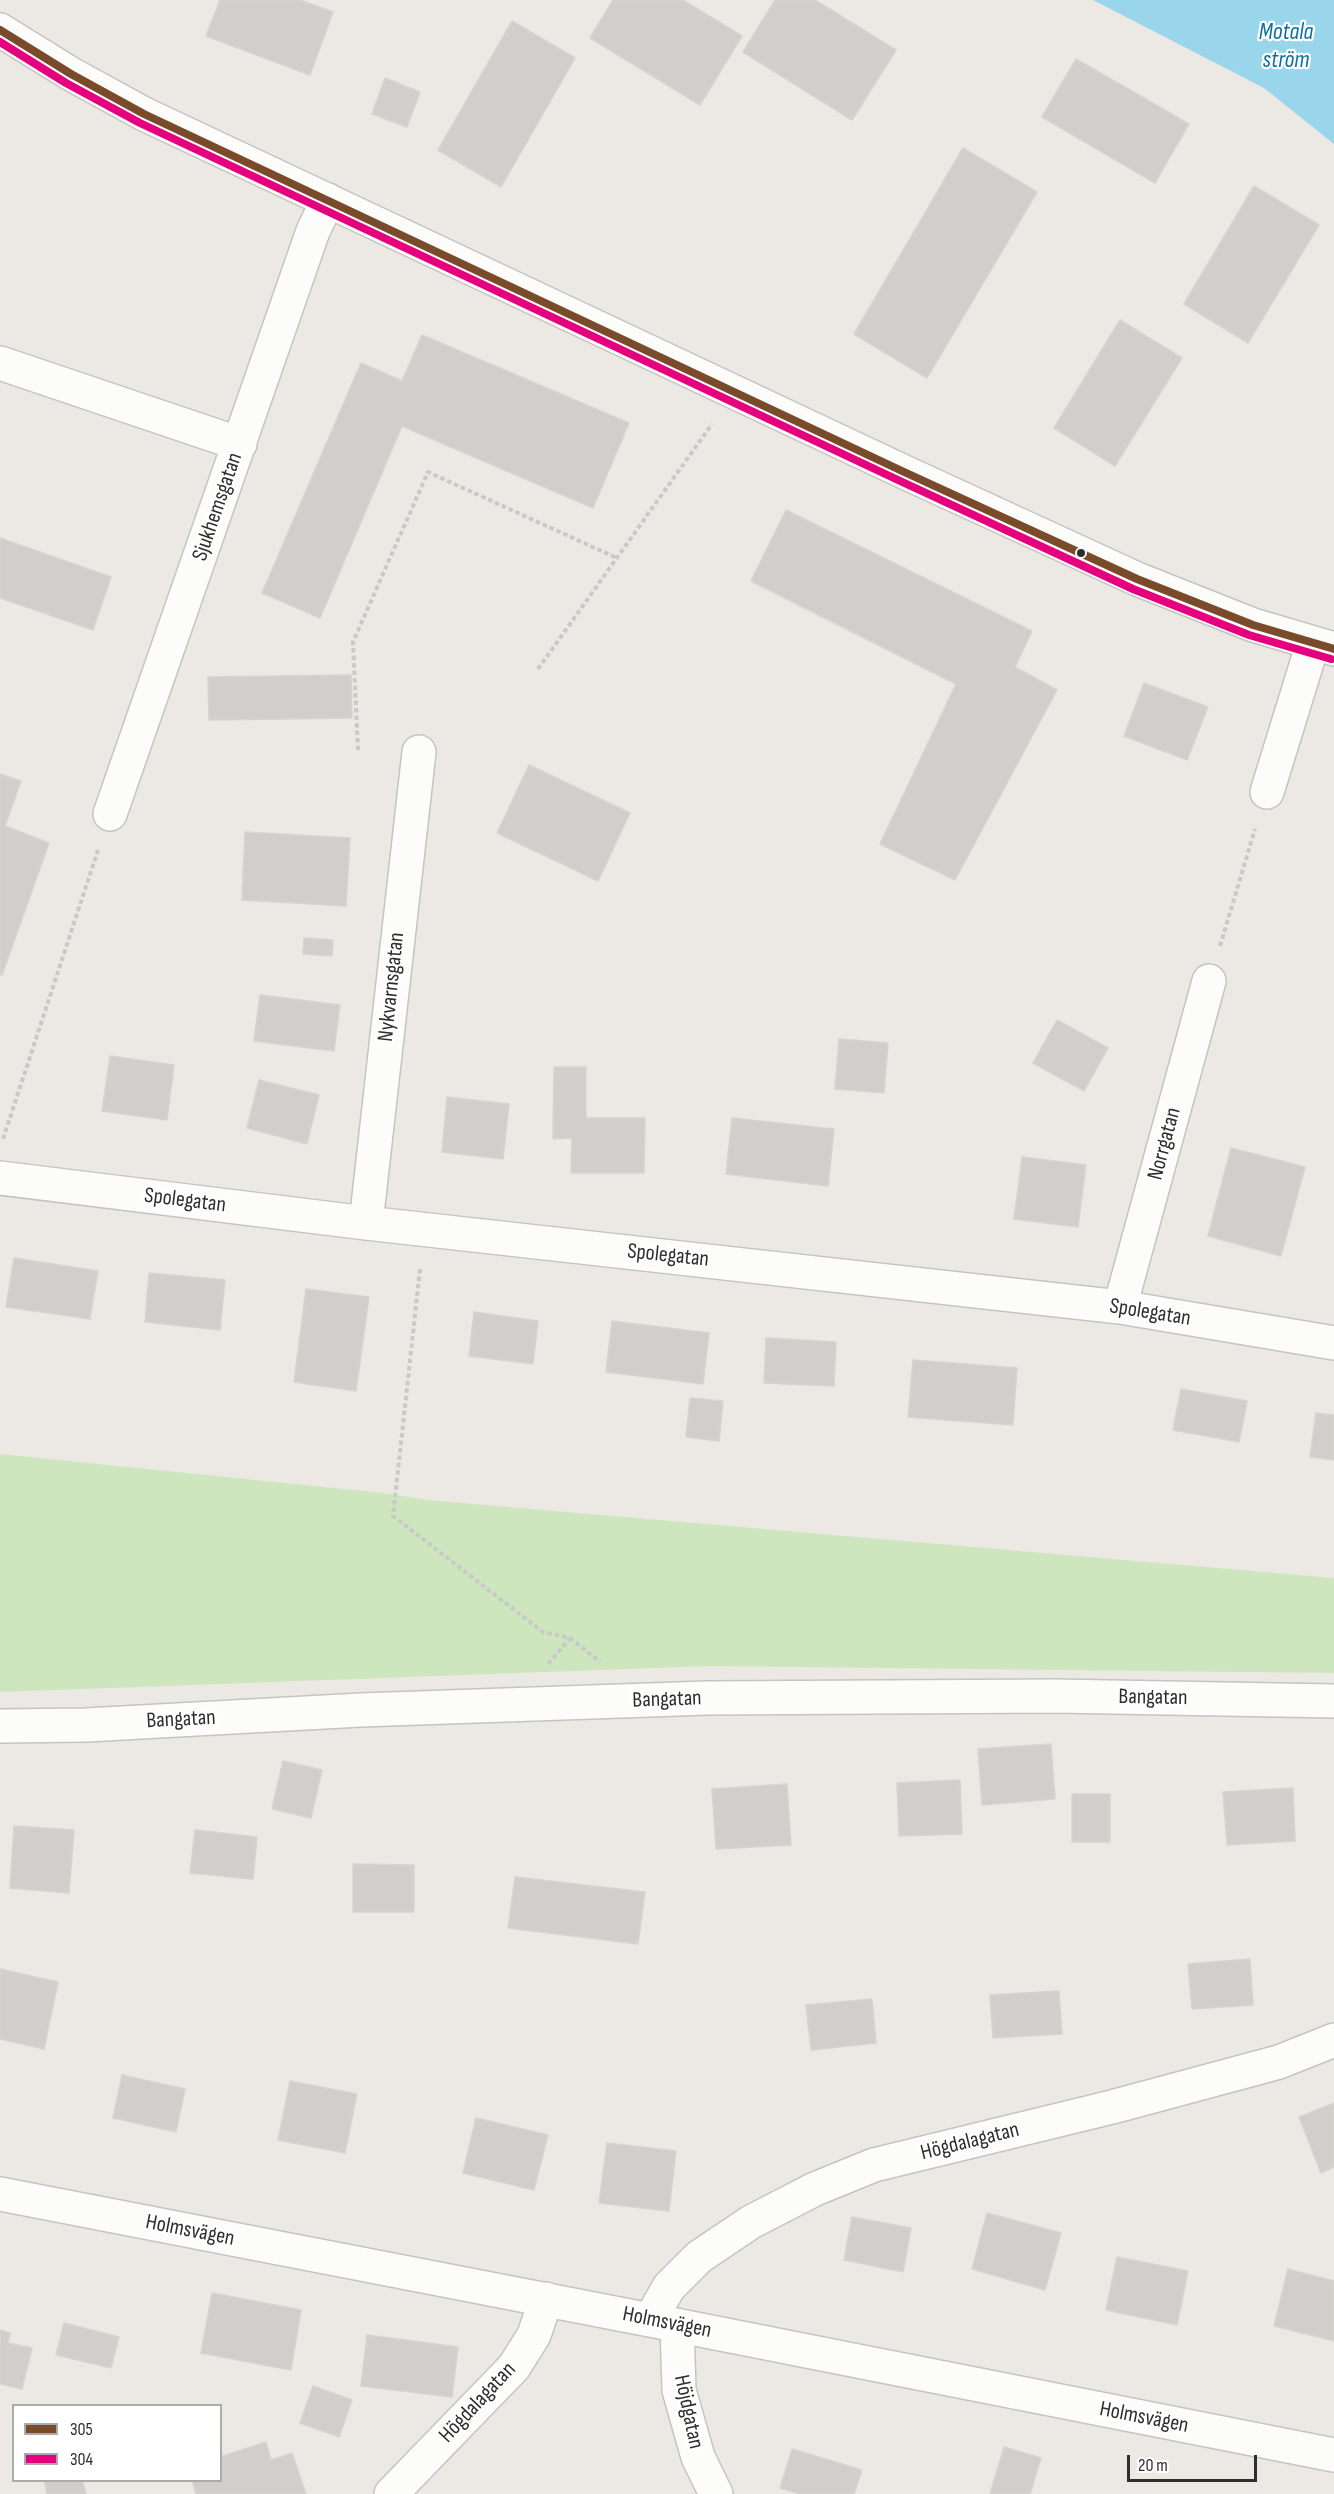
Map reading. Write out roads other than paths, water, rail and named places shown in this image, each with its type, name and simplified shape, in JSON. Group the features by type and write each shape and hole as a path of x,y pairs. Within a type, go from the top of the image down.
{"street":[{"path":"0,30 71,74 144,114 1090,558 1202,606 1253,625 1323,646 1267,792"},
{"name":"Sjukhemsgatan","path":"110,814 313,231 328,200"},
{"path":"0,363 240,444"},
{"name":"Nykvarnsgatan","path":"366,1223 419,752"},
{"name":"Norrgatan","path":"1120,1307 1209,981"},
{"name":"Spolegatan","path":"0,1178 425,1230 1120,1307 1334,1342"},
{"name":"Bangatan","path":"0,1726 86,1725 361,1710 707,1698 1032,1696 1334,1701"},
{"name":"Högdalagatan","path":"664,2322 669,2287 699,2257 751,2222 815,2189 874,2165 1100,2110 1279,2062 1334,2040"},
{"name":"Holmsvägen","path":"0,2194 664,2322 1334,2455"},
{"name":"Högdalagatan","path":"391,2494 514,2367 534,2335 546,2300"},
{"name":"Höjdgatan","path":"664,2322 679,2390 698,2457 716,2494"}],"water":[{"name":"Motala ström","path":"1093,0 1334,0 1334,144 1264,88"}]}
